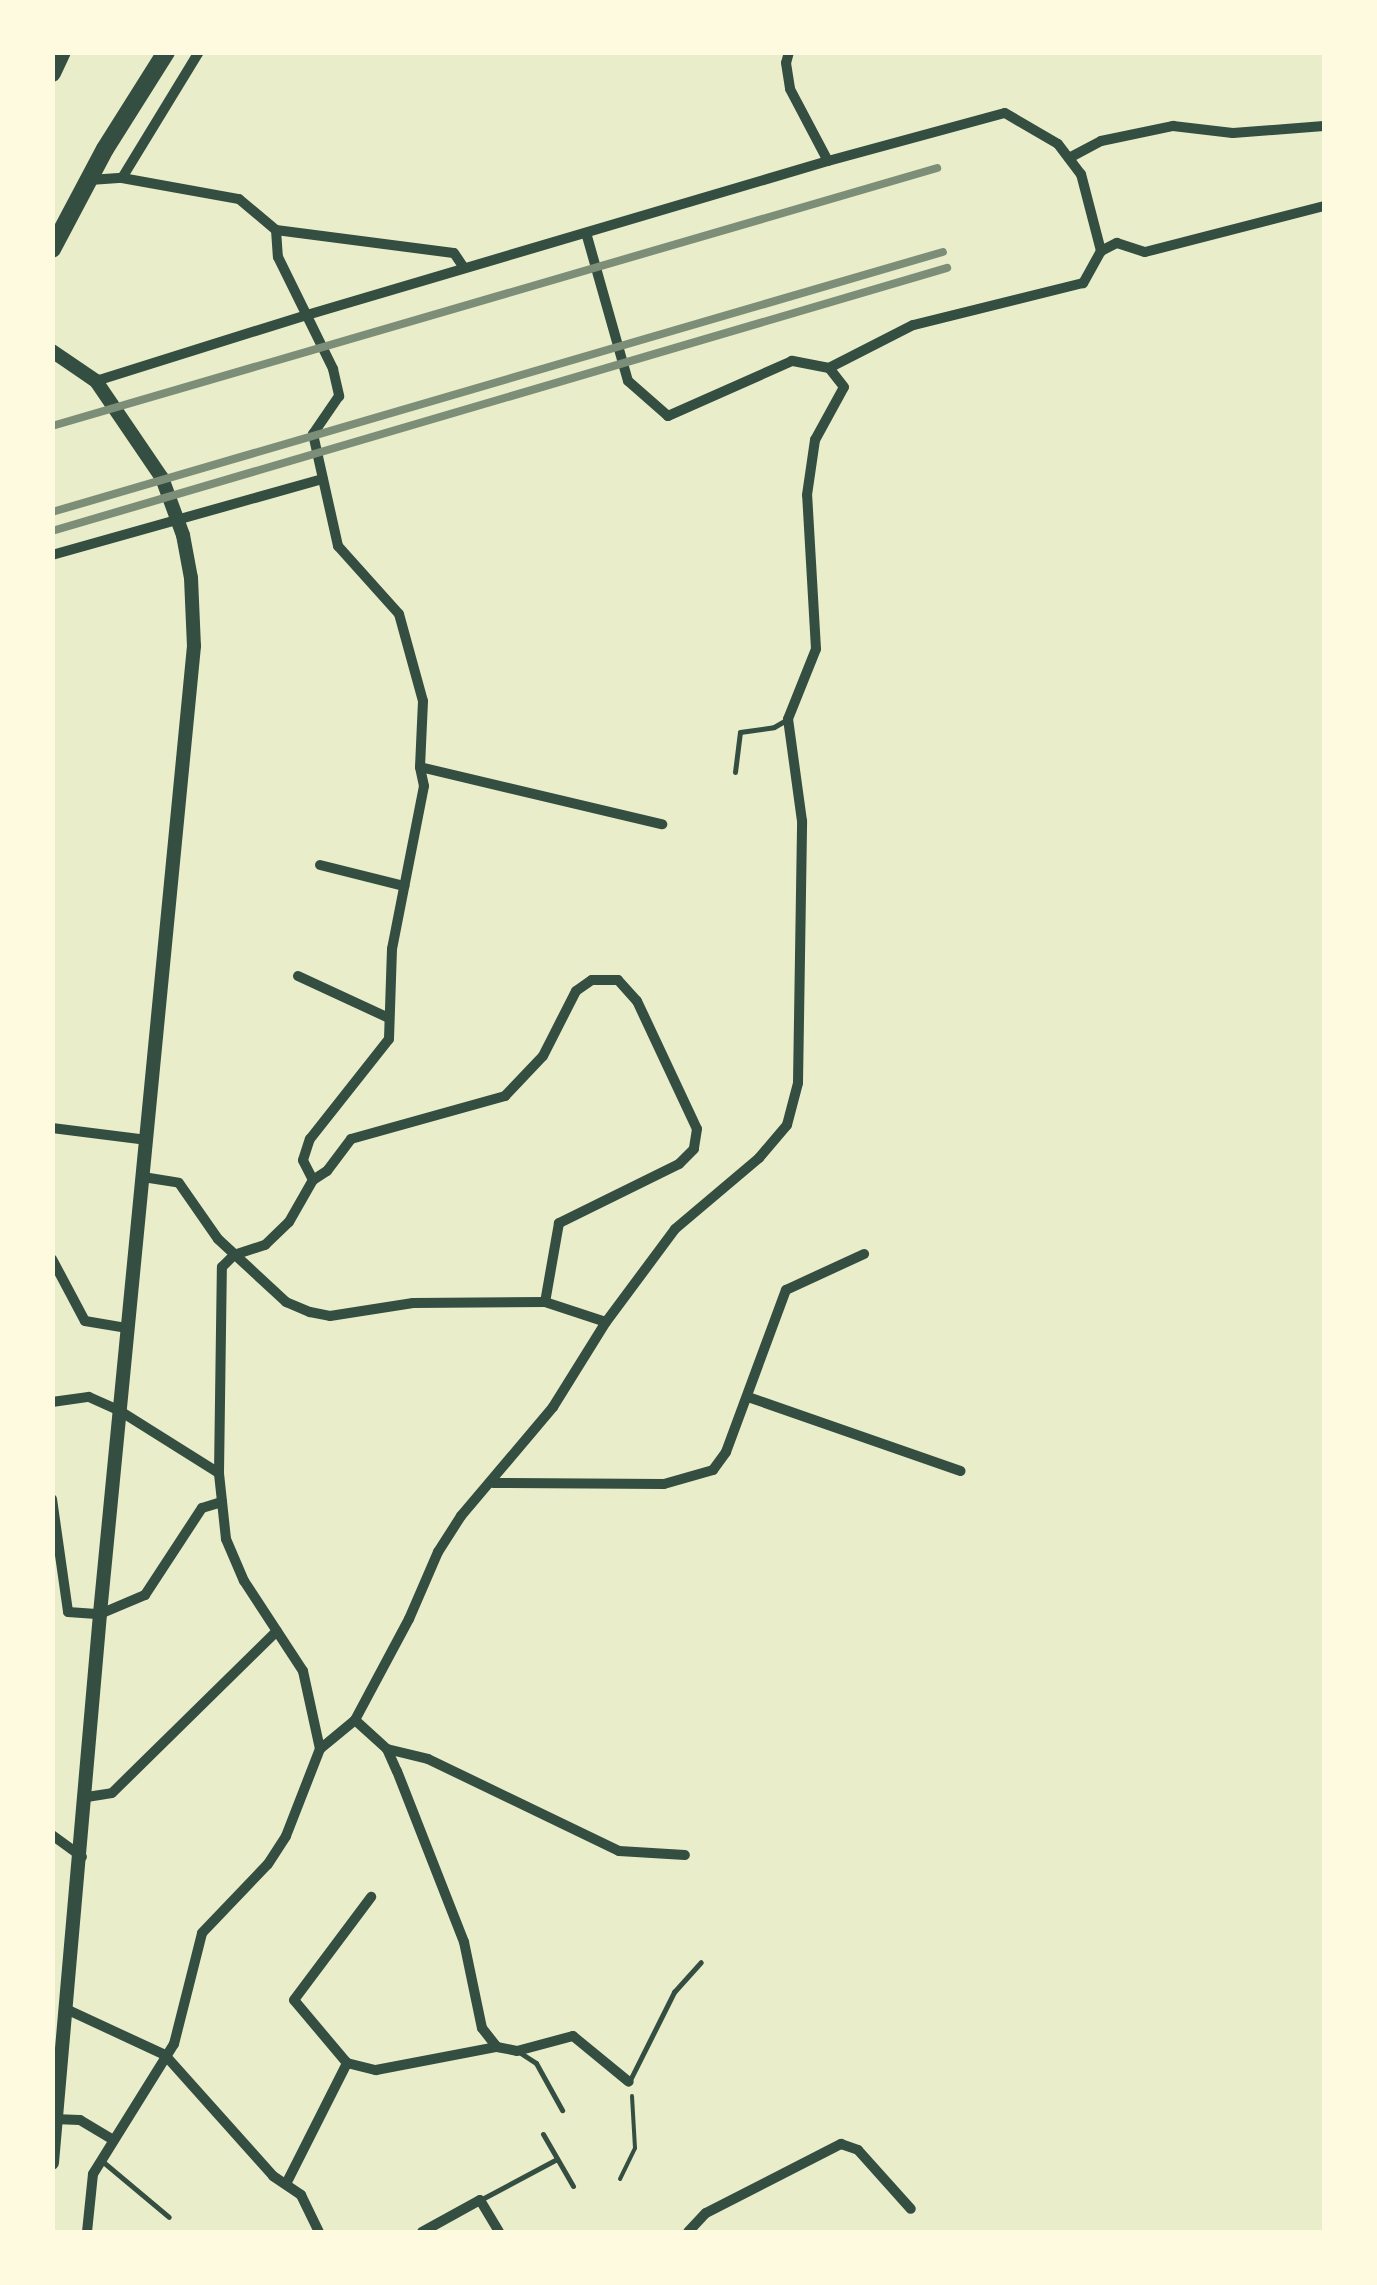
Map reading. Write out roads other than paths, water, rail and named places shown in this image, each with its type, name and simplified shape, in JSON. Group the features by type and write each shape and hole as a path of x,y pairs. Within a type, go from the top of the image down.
{"highway":[{"path":"52,73 62,52"},
{"path":"52,248 166,52"}],"street":[{"path":"122,178 199,52"},
{"path":"789,52 786,62 790,89 828,161"},
{"path":"96,381 464,268 1005,113 1058,144 1080,174 1100,252"},
{"path":"1069,158 1101,140 1172,126 1233,134 1324,126"},
{"path":"90,180 122,178 240,200 276,230 454,253 464,268"},
{"path":"586,234 628,381 668,416 792,361 830,368 913,325 1083,283 1100,252 1118,243 1146,252 1324,206"},
{"path":"276,230 278,257 333,369 339,396 313,434 338,546 399,614 423,701 420,767 424,786 392,949 389,1039 310,1139 303,1160 313,1180"},
{"path":"52,351 96,381 154,465 177,520 191,578 194,646 100,1614 82,1857 52,2163"},
{"path":"87,2232 92,2174 174,2044 202,1933 268,1864 292,1821 320,1749 355,1720 409,1619 438,1552 461,1516 493,1484 553,1407 606,1322 675,1229 759,1158 787,1125 798,1083 802,840 788,719 816,649 807,495 816,440 844,387 830,368"},
{"path":"52,556 323,479"},
{"path":"420,767 662,824"},
{"path":"320,865 404,886"},
{"path":"298,976 390,1018"},
{"path":"320,1749 303,1671 244,1581 226,1539 218,1473 222,1267 234,1255 266,1245 290,1222 313,1180 327,1171 351,1139 505,1096 543,1056 576,990 592,980 618,980 637,1000 697,1129 694,1149 679,1164 558,1223 545,1302"},
{"path":"52,1128 147,1140"},
{"path":"143,1177 179,1183 234,1255 286,1302 330,1316 413,1302 545,1302 606,1322"},
{"path":"493,1484 650,1484 700,1477 713,1470 726,1452 786,1290 864,1254"},
{"path":"52,1259 85,1321 127,1328"},
{"path":"52,1402 89,1396 120,1411 218,1473"},
{"path":"748,1397 960,1471"},
{"path":"52,1499 56,1549 68,1612 100,1614 145,1595 202,1508 222,1502"},
{"path":"87,1798 112,1793 277,1631"},
{"path":"355,1720 386,1749 464,1942 482,2028 497,2047"},
{"path":"386,1749 428,1760 619,1850 686,1855"},
{"path":"52,1835 82,1857"},
{"path":"371,1897 294,2000 347,2063 376,2070 497,2047 517,2051 573,2036 629,2082"},
{"path":"66,2010 165,2055 273,2176 301,2195 319,2232"},
{"path":"286,2184 347,2063"},
{"path":"54,2119 80,2120 113,2140"},
{"path":"688,2232 706,2213 842,2144 858,2150 911,2209"},
{"path":"422,2232 480,2200 498,2232"}],"lane":[{"path":"735,772 740,732 774,727 788,719"},
{"path":"629,2082 674,1992 701,1962"},
{"path":"517,2051 536,2062 562,2110"},
{"path":"542,2134 573,2186"},
{"path":"480,2200 557,2159"},
{"path":"101,2160 169,2217"}],"railway":[{"path":"52,426 937,168"},
{"path":"52,512 943,252"},
{"path":"52,531 947,268"}]}
